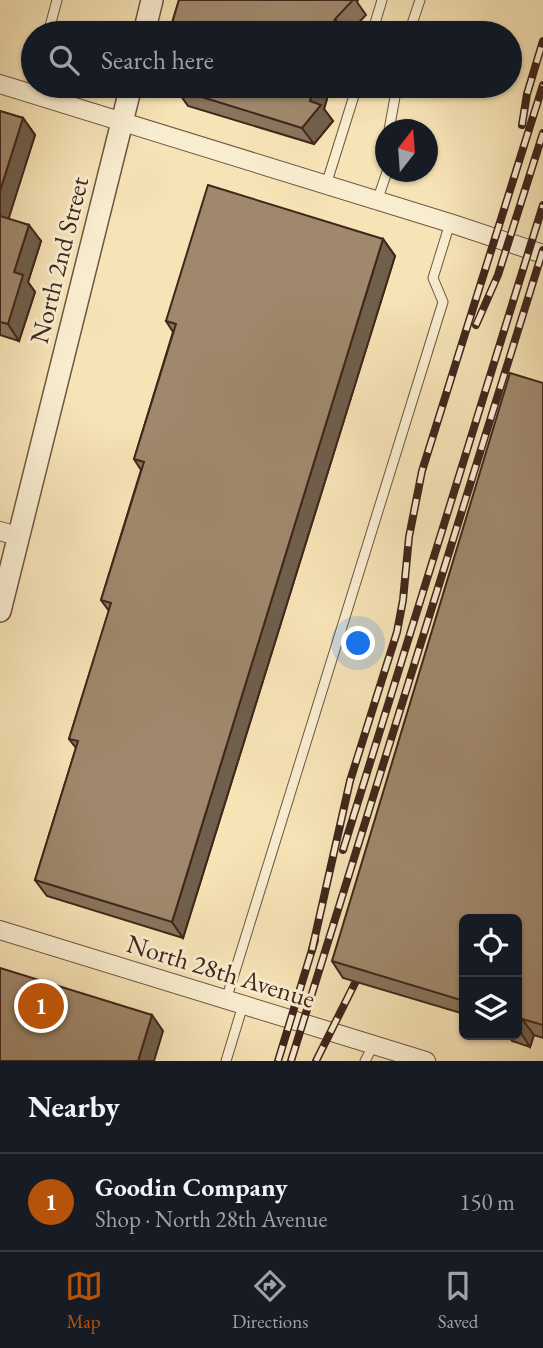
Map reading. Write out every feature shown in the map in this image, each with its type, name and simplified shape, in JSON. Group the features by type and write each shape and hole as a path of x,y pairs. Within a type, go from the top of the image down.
{"street":[{"path":"147,21 152,0"},
{"path":"0,84 21,90"},
{"path":"46,98 543,254"},
{"name":"North 2nd Street","path":"0,611 9,534 128,98"},
{"name":"North 28th Avenue","path":"0,930 243,1005 369,1053 426,1061"}],"lane":[{"path":"51,21 57,0"},
{"path":"376,21 382,0"},
{"path":"413,21 420,0"},
{"path":"326,185 353,98"},
{"path":"391,119 395,98"},
{"path":"377,201 384,182"},
{"path":"226,1000 443,302 433,278 450,223"},
{"path":"226,1061 243,1005"}],"building":[{"path":"179,0 353,0 334,21 173,21"},
{"path":"205,98 311,98 310,101 321,105 302,128"},
{"path":"0,111 23,118 0,191"},
{"path":"208,185 383,239 172,922 35,880 78,741 69,739 111,603 101,600 144,462 134,459 176,324 166,321"},
{"path":"0,216 29,225 14,272 23,275 8,324 0,322"},
{"path":"510,373 543,383 543,1025 522,1019 522,914 459,914 459,999 332,961"},
{"path":"0,968 152,1015 138,1061 0,1061"}],"railway":[{"path":"522,125 527,94 543,41"},
{"path":"312,950 350,781 397,632 409,537 422,471 543,85"},
{"path":"476,325 498,275 543,133"},
{"path":"343,850 543,205"},
{"path":"291,1061 543,250"},
{"path":"278,1061 315,940"},
{"path":"316,1061 356,981"}],"place":[{"name":"Goodin Company","path":"41,1006"}]}
